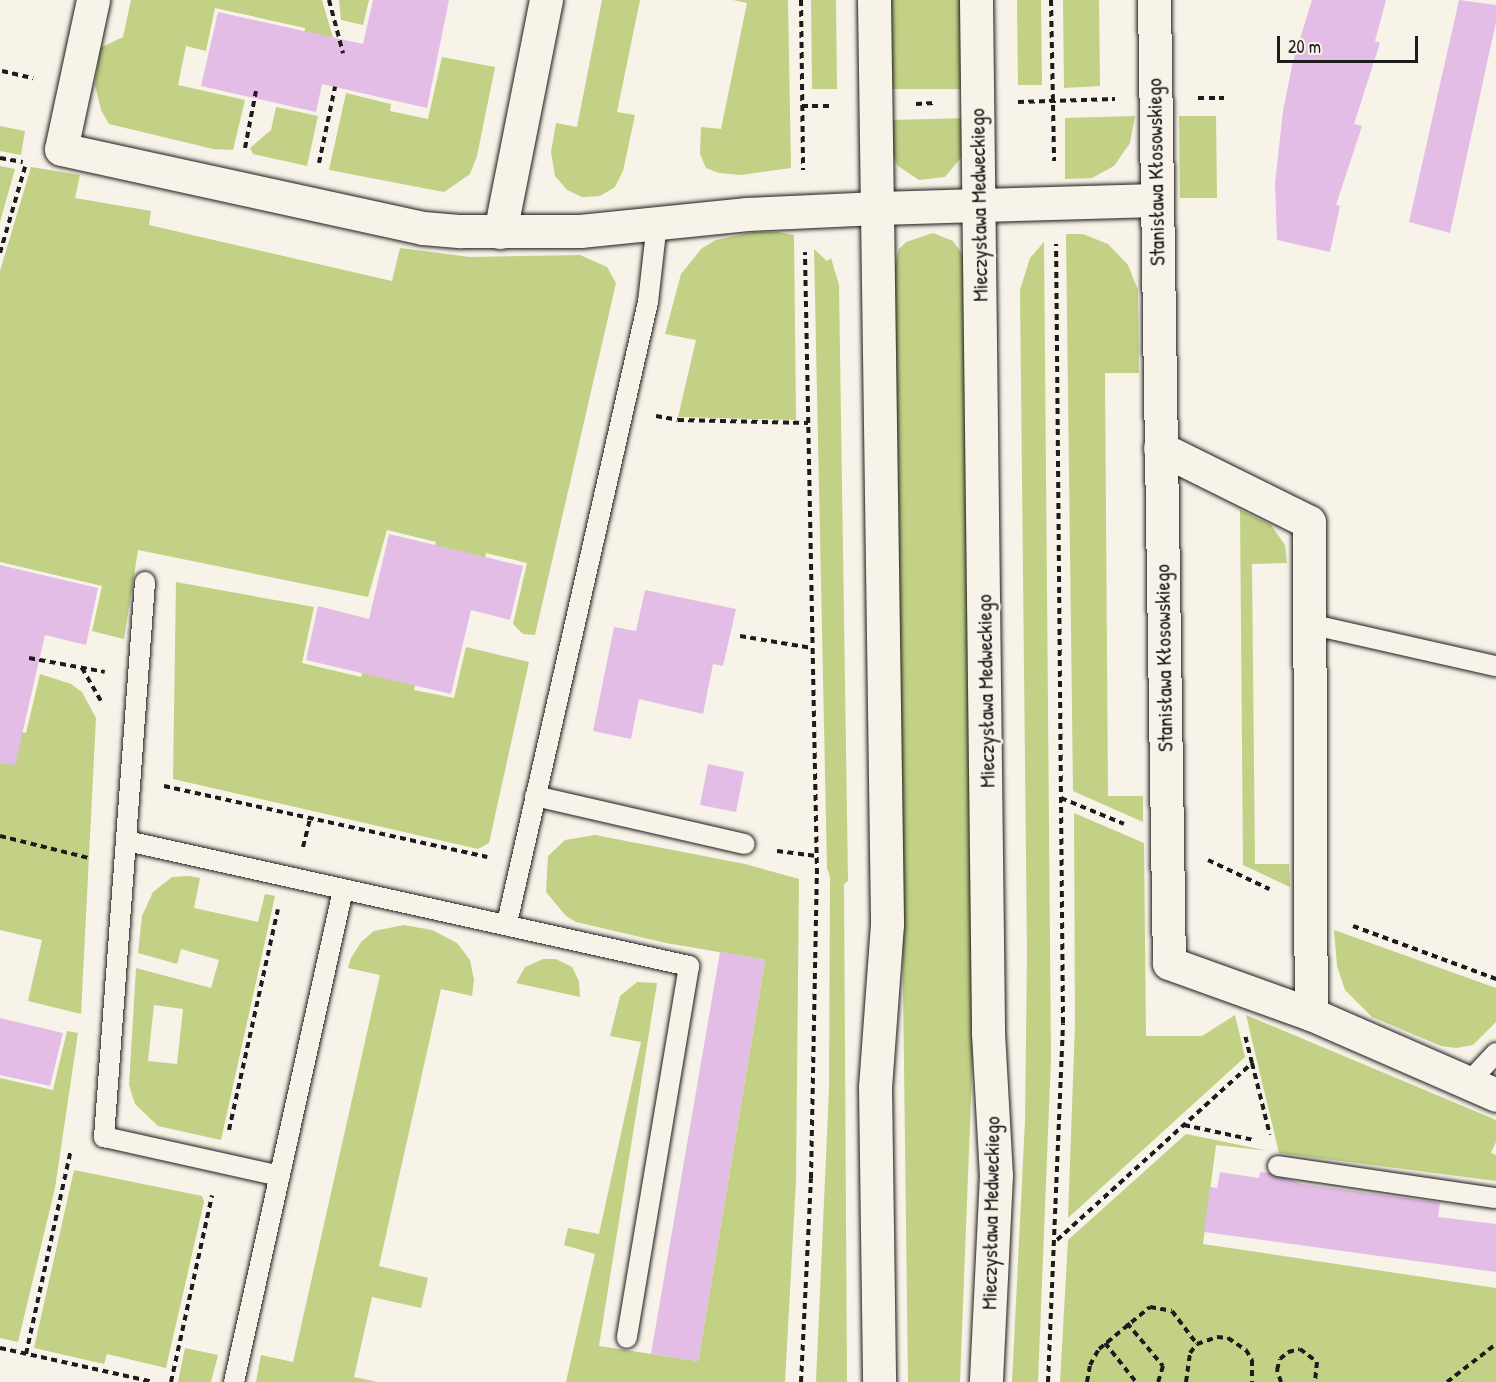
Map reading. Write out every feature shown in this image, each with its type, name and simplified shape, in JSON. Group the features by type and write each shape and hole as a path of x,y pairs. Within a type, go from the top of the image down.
{"street":[{"path":"93,0 61,149 423,228 500,232 580,231 804,210 1157,200"},
{"path":"500,232 546,0"},
{"path":"874,0 887,912 876,1087 879,1382"},
{"name":"Mieczysława Medweckiego","path":"976,0 988,1033 996,1175 986,1382"},
{"name":"Stanisława Kłosowskiego","path":"1154,0 1168,963 1311,1014 1482,1089"},
{"path":"1160,448 1309,522 1311,1014"}],"lane":[{"path":"507,923 648,302 657,223"},
{"path":"145,582 104,1137 280,1176"},
{"path":"1309,624 1496,666"},
{"path":"535,796 745,844"},
{"path":"127,841 343,890 507,923 689,966 627,1338"},
{"path":"234,1382 343,890"},
{"path":"1482,1089 1496,1053"},
{"path":"1278,1166 1496,1198"}],"path":[{"path":"329,0 343,53"},
{"path":"801,0 803,180"},
{"path":"1051,0 1054,168"},
{"path":"2,71 35,79"},
{"path":"316,176 335,87"},
{"path":"242,161 256,91"},
{"path":"1016,102 1053,101"},
{"path":"911,104 943,103"},
{"path":"802,106 838,106"},
{"path":"0,253 29,151"},
{"path":"0,158 26,162"},
{"path":"1048,1382 1057,1240 1063,1023 1056,235"},
{"path":"801,1382 811,1178 817,856 805,250"},
{"path":"678,420 808,423"},
{"path":"740,636 812,648"},
{"path":"29,658 139,678"},
{"path":"152,783 486,858 494,850"},
{"path":"1061,798 1134,828"},
{"path":"308,828 310,819"},
{"path":"0,836 96,860"},
{"path":"803,855 817,856"},
{"path":"1197,855 1280,893"},
{"path":"227,1140 280,898"},
{"path":"1345,923 1496,979"},
{"path":"1243,1025 1272,1144"},
{"path":"1057,1240 1252,1063"},
{"path":"1184,1125 1261,1142"},
{"path":"171,1382 214,1185"},
{"path":"26,1354 43,1276"},
{"path":"1088,1382 1090,1365 1105,1344 1127,1323 1150,1307 1172,1311 1197,1344"},
{"path":"1127,1323 1163,1366 1158,1382"},
{"path":"1186,1382 1185,1363 1197,1344 1217,1337 1238,1343 1252,1360 1252,1382"},
{"path":"1105,1344 1136,1382"},
{"path":"1447,1382 1496,1344"},
{"path":"0,1348 153,1382"},
{"path":"1281,1382 1280,1359 1288,1352 1300,1349 1317,1362 1315,1382"}],"green space":[{"path":"131,0 322,0 336,48 303,41 305,28 215,8 206,51 186,46 178,85 245,100 233,150 213,149 109,124 101,110 95,85 100,48 123,37"},
{"path":"339,0 369,0 363,25 341,20"},
{"path":"602,0 640,0 617,112 635,115 623,171 615,187 600,196 582,197 567,190 555,176 551,152 556,123 577,127"},
{"path":"733,0 788,0 791,168 741,175 719,173 706,168 700,154 701,127 721,129 747,3"},
{"path":"811,0 836,0 837,89 812,89"},
{"path":"891,0 963,0 964,89 892,89"},
{"path":"1017,0 1041,0 1042,85 1018,85"},
{"path":"1063,0 1099,0 1100,86 1064,88"},
{"path":"442,57 495,67 477,156 470,174 444,192 329,170 346,93 391,104 390,111 428,119"},
{"path":"276,107 318,116 307,166 253,154 250,148 271,130"},
{"path":"1135,116 1130,143 1114,166 1092,178 1065,179 1065,118"},
{"path":"1179,116 1216,116 1217,198 1180,198"},
{"path":"965,118 964,154 945,177 919,180 898,166 892,154 892,120"},
{"path":"0,126 25,131 21,155 0,151"},
{"path":"0,166 15,169 0,222"},
{"path":"31,167 80,175 75,198 151,211 149,225 392,281 400,248 470,257 580,255 607,267 616,283 535,635 523,634 513,624 527,563 486,553 484,563 434,551 436,542 387,530 368,597 138,550 124,639 92,631 102,586 0,562 0,271"},
{"path":"753,232 778,232 794,235 796,420 678,417 696,340 665,334 681,274 702,248 716,240"},
{"path":"933,233 953,241 963,255 974,1021 960,1382 908,1382 894,267 899,249 906,242"},
{"path":"1066,234 1083,234 1108,244 1128,265 1138,290 1139,373 1105,373 1108,796 1143,796 1143,822 1073,791"},
{"path":"1044,242 1051,1058 1038,1382 1012,1382 1025,1121 1027,953 1020,290 1030,258"},
{"path":"814,249 827,261 831,258 839,285 848,881 844,884 847,1382 816,1382 829,1089 830,877 827,868"},
{"path":"1240,510 1271,525 1285,545 1287,563 1252,564 1255,864 1289,864 1290,887 1243,865"},
{"path":"176,582 314,607 302,663 361,677 363,669 416,681 414,690 454,698 466,647 529,662 489,843 478,849 173,779"},
{"path":"40,674 71,684 82,692 96,718 81,1014 28,1001 42,940 0,930 0,727 26,733"},
{"path":"1074,813 1144,843 1146,1036 1202,1036 1235,1015 1245,1057 1068,1218 1075,1023"},
{"path":"595,835 745,864 799,879 796,1181 785,1382 566,1382 595,1254 564,1245 568,1228 599,1234 641,1042 610,1036 620,996 637,982 657,983 599,1346 698,1361 765,960 666,943 576,922 566,916 546,892 548,856 565,840"},
{"path":"172,877 200,878 194,908 258,922 265,894 275,896 221,1140 158,1126 135,1104 129,1085 136,968 211,988 219,960 181,949 177,964 138,953 142,916 153,892","holes":["154,1005 183,1009 177,1064 148,1061"]},
{"path":"404,925 432,930 457,943 470,960 474,980 472,996 441,989 379,1266 428,1278 421,1308 372,1297 354,1377 378,1382 256,1382 261,1355 293,1362 380,975 348,968 351,958 361,942 374,931"},
{"path":"1334,930 1496,988 1496,1022 1473,1045 1456,1048 1441,1046 1372,1017 1345,990 1337,966"},
{"path":"543,959 556,959 572,967 579,981 580,997 516,983 525,967"},
{"path":"1246,1015 1496,1120 1496,1142 1491,1153 1496,1155 1496,1181 1279,1153"},
{"path":"67,1031 78,1033 55,1188 18,1342 0,1338 0,1078 53,1090"},
{"path":"1186,1134 1269,1151 1216,1145 1203,1244 1496,1288 1496,1382 1060,1382 1068,1240"},
{"path":"74,1170 202,1196 204,1202 166,1368 107,1354 104,1364 34,1348"},
{"path":"185,1348 218,1355 211,1382 178,1382"}],"building":[{"path":"373,0 449,0 427,108 322,84 316,112 201,86 218,12 363,44"},
{"path":"1312,0 1386,0 1375,41 1380,43 1354,124 1362,126 1336,205 1340,206 1330,252 1277,240 1275,183 1283,111 1293,61"},
{"path":"1459,0 1496,5 1496,22 1450,233 1409,222"},
{"path":"389,534 523,566 510,620 471,610 451,694 306,660 318,606 369,619"},
{"path":"0,565 98,588 86,645 45,635 15,765 0,763"},
{"path":"645,590 736,609 723,666 713,664 703,714 639,699 631,739 593,731 614,627 636,631"},
{"path":"708,764 744,772 736,812 700,805"},
{"path":"720,952 765,960 698,1361 651,1354"},
{"path":"0,1018 63,1033 50,1086 0,1075"},
{"path":"1220,1172 1259,1178 1260,1172 1269,1173 1302,1184 1440,1203 1438,1217 1496,1224 1496,1272 1204,1232 1210,1187 1217,1188"}]}
